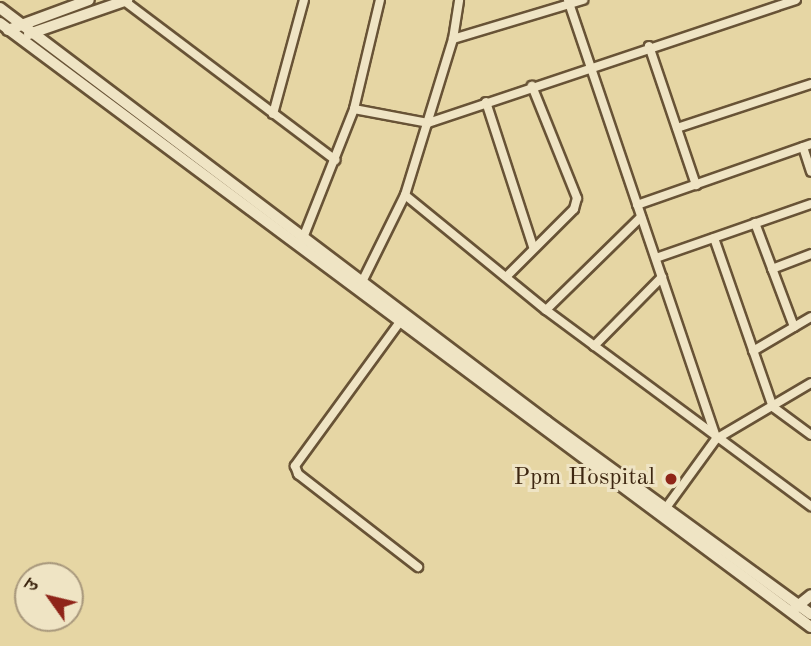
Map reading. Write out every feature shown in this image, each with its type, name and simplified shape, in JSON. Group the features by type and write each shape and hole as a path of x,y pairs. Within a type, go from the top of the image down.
{"main road":[{"path":"0,8 301,243"},
{"path":"4,27 795,608 811,626"},
{"path":"795,608 811,614"}],"street":[{"path":"4,27 22,25 89,0"},
{"path":"20,38 125,0 335,160"},
{"path":"273,114 304,0"},
{"path":"301,243 354,110 380,0"},
{"path":"360,287 405,195 453,39 459,0"},
{"path":"453,39 569,2 583,0"},
{"path":"354,110 428,123 589,66 796,0"},
{"path":"569,2 716,439"},
{"path":"649,46 696,185"},
{"path":"677,128 811,84"},
{"path":"506,277 533,247 574,209 578,198 532,86"},
{"path":"486,102 533,247"},
{"path":"637,205 807,146 811,172"},
{"path":"405,195 546,310 716,439 811,506"},
{"path":"656,258 811,204"},
{"path":"546,310 641,217"},
{"path":"755,223 794,327"},
{"path":"714,238 773,407 811,435"},
{"path":"772,269 811,254"},
{"path":"594,346 662,277"},
{"path":"753,351 811,317"},
{"path":"402,319 298,459 295,471 418,567"},
{"path":"663,512 716,439 811,383"},
{"path":"795,608 811,595"}],"place":[{"name":"Ppm Hospital","path":"671,479"}]}
